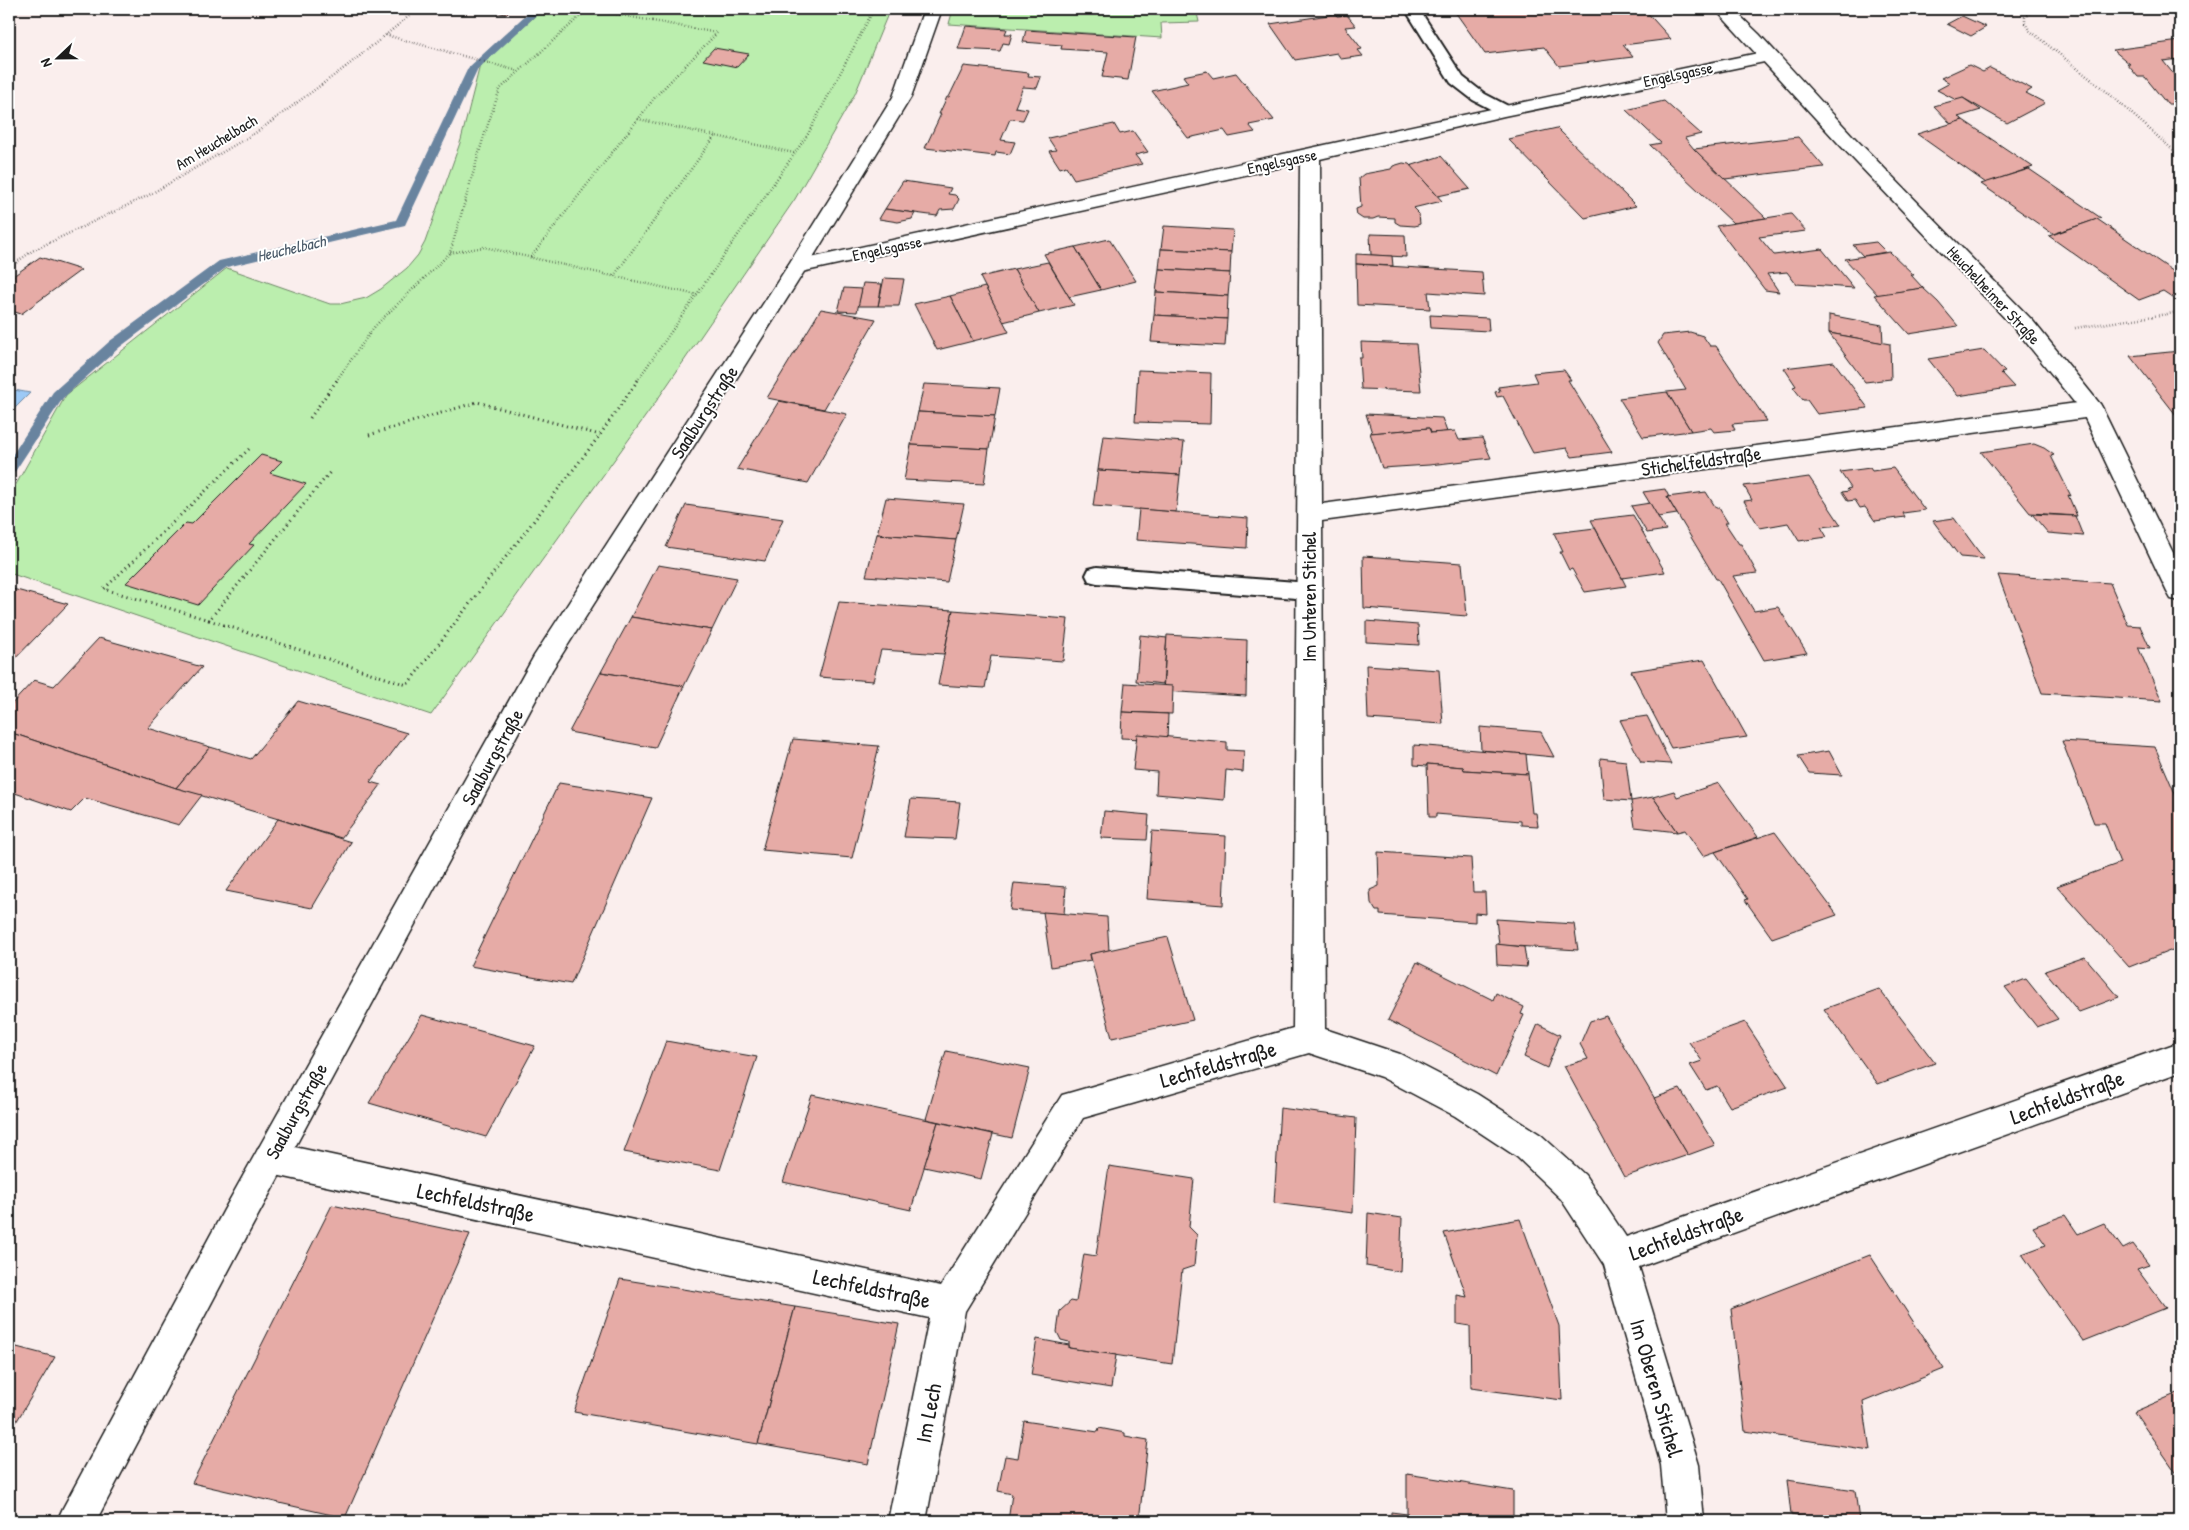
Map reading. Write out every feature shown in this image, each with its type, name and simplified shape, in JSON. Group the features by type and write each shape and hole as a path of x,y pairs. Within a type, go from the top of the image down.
{"street":[{"name":"Saalburgstraße","path":"76,1521 271,1158 543,663 797,266 902,97 933,9"},
{"name":"Heuchelheimer Straße","path":"1723,9 1753,38 2025,326 2092,409 2180,592"},
{"name":"Heuchelheimer Straße","path":"1746,10 1753,38"},
{"name":"Engelsgasse","path":"797,266 1310,155 1504,110 1768,56"},
{"name":"Im Unteren Stichel","path":"1308,1038 1310,155"},
{"name":"Stichelfeldstraße","path":"1309,514 2092,409"},
{"name":"Lechfeldstraße","path":"271,1158 950,1305 1073,1106 1308,1038 1390,1066 1466,1105 1530,1146 1574,1188 1619,1257 2180,1057"},
{"name":"Im Oberen Stichel","path":"1619,1257 1680,1465 1685,1521"},
{"name":"Im Lech","path":"907,1521 950,1305"}],"lane":[{"path":"1412,9 1457,80 1479,98 1504,110"},
{"path":"1097,575 1310,591"}],"path":[{"name":"Am Heuchelbach","path":"9,268 32,251 149,196 257,132 418,9"},
{"path":"310,418 375,326 450,253 483,139 500,89 518,71 589,9 717,33 656,96 531,257"},
{"path":"249,449 104,589 209,620 407,685 600,435 697,295 808,134 874,9"},
{"path":"2034,9 2025,17 2025,23 2029,30 2107,92 2180,156"},
{"path":"386,35 518,71"},
{"path":"638,119 794,153"},
{"path":"614,276 715,136"},
{"path":"450,253 484,246 697,295"},
{"path":"2069,329 2180,312"},
{"path":"369,435 477,402 600,435"},
{"path":"209,620 331,471"}],"green space":[{"path":"543,9 890,9 855,94 795,199 655,403 431,715 9,573 9,497 66,395 227,268 330,304 340,304 366,298 381,289 407,268 418,255 425,242 461,140 480,65"},
{"path":"953,9 1196,9 1199,22 1161,23 1162,38 949,24"}],"water":[{"path":"9,389 30,393 9,414"}],"building":[{"path":"480,9 511,9 506,14"},
{"path":"1453,9 1644,9 1671,39 1623,45 1633,57 1559,66 1544,47 1485,54"},
{"path":"1335,14 1337,16 1347,15 1356,26 1345,27 1362,49 1358,50 1363,56 1341,59 1337,53 1295,60 1270,24"},
{"path":"1962,16 1986,27 1971,36 1947,24"},
{"path":"966,26 1007,29 1005,34 1012,34 1009,44 1003,43 1000,51 958,49"},
{"path":"1026,30 1136,37 1128,80 1102,77 1108,52 1061,49 1062,45 1023,42"},
{"path":"2180,41 2180,59 2163,61 2180,82 2180,104 2167,104 2145,77 2138,77 2127,64 2130,64 2113,50"},
{"path":"714,48 749,54 737,67 703,60"},
{"path":"1969,65 1983,72 1990,68 2032,89 2026,93 2045,103 2007,123 1963,98 1958,101 1937,90 1950,83 1941,78"},
{"path":"964,66 1029,73 1028,76 1041,77 1037,88 1023,87 1015,107 1028,109 1023,120 1010,119 1001,140 1015,142 1010,154 996,152 995,156 925,148 947,97 949,97"},
{"path":"1207,71 1213,78 1236,73 1274,120 1249,125 1255,132 1229,137 1224,130 1188,138 1152,91 1188,83 1183,76"},
{"path":"1963,98 1981,110 1958,117 1963,120 1951,124 1934,106"},
{"path":"1664,101 1701,134 1685,138 1694,149 1766,218 1733,223 1650,145 1661,143 1626,110"},
{"path":"1963,120 2033,167 1986,183 1917,134"},
{"path":"1114,124 1120,134 1133,131 1148,152 1135,155 1142,164 1074,179 1066,166 1060,168 1049,151 1056,150 1048,138"},
{"path":"1557,128 1636,206 1585,218 1508,139"},
{"path":"1798,137 1824,167 1725,179 1694,149"},
{"path":"1441,156 1470,189 1438,196 1410,166"},
{"path":"1403,163 1409,164 1442,201 1413,208 1419,214 1420,224 1415,226 1400,225 1395,222 1395,218 1378,217 1363,219 1357,215 1356,209 1361,207 1359,178 1364,174 1391,169 1393,166"},
{"path":"2029,169 2101,218 2053,234 1981,184"},
{"path":"903,181 951,188 948,194 955,195 959,199 954,209 940,210 937,216 885,209"},
{"path":"885,209 915,213 912,219 898,222 879,219"},
{"path":"1791,214 1806,231 1759,237 1774,255 1822,249 1854,288 1796,284 1787,272 1767,274 1779,292 1765,290 1716,226"},
{"path":"2097,219 2180,276 2180,294 2172,297 2163,291 2139,300 2049,236"},
{"path":"1164,226 1233,230 1231,252 1161,249"},
{"path":"1370,234 1405,235 1406,257 1371,255"},
{"path":"1109,239 1136,281 1101,290 1075,247"},
{"path":"1876,242 1886,252 1863,256 1853,245"},
{"path":"1075,247 1101,290 1069,297 1044,254"},
{"path":"1161,249 1231,252 1230,273 1159,269"},
{"path":"1890,252 1914,275 1911,275 1923,288 1878,295 1845,259"},
{"path":"1356,254 1392,256 1393,266 1356,264"},
{"path":"40,257 81,270 21,314 9,310 9,279"},
{"path":"1048,262 1074,305 1039,313 1014,269"},
{"path":"1356,264 1482,272 1484,296 1428,292 1430,309 1357,305"},
{"path":"1014,269 1039,313 1003,322 980,277"},
{"path":"1159,269 1230,273 1228,296 1156,292"},
{"path":"884,278 904,279 899,306 878,306"},
{"path":"863,283 882,284 878,306 858,306"},
{"path":"985,287 1009,332 973,341 950,296"},
{"path":"844,288 862,289 857,312 838,311"},
{"path":"1923,288 1938,302 1958,326 1909,334 1874,295"},
{"path":"1156,292 1228,296 1227,319 1154,315"},
{"path":"950,296 973,341 937,350 914,304"},
{"path":"821,309 876,319 824,409 767,398"},
{"path":"1154,315 1227,319 1225,346 1151,342"},
{"path":"1430,315 1488,318 1489,331 1431,328"},
{"path":"1829,315 1882,325 1883,343 1829,333"},
{"path":"1690,332 1703,336 1710,346 1716,346 1767,421 1732,424 1735,430 1714,432 1711,428 1691,431 1667,392 1686,390 1658,343 1663,335"},
{"path":"1829,333 1890,344 1891,379 1865,382"},
{"path":"1361,342 1416,344 1421,391 1361,389 1359,358 1362,358"},
{"path":"1984,350 2005,372 2001,373 2014,387 1958,396 1928,359"},
{"path":"2180,351 2180,420 2130,356"},
{"path":"1834,362 1868,408 1817,414 1807,400 1803,400 1793,387 1796,386 1784,368"},
{"path":"1138,370 1211,373 1210,424 1135,422"},
{"path":"1564,370 1571,380 1568,380 1612,452 1572,457 1567,448 1533,453 1503,396 1497,397 1495,392 1500,391 1498,387 1537,382 1533,373"},
{"path":"924,384 1000,388 995,416 918,412"},
{"path":"1667,392 1691,431 1643,437 1619,398"},
{"path":"779,401 847,414 808,483 737,469"},
{"path":"918,412 995,416 989,449 911,445"},
{"path":"1366,414 1442,418 1447,432 1431,433 1429,428 1372,433"},
{"path":"1429,428 1431,433 1455,431 1459,440 1482,438 1491,458 1382,468 1370,433"},
{"path":"1103,436 1184,442 1180,475 1098,470"},
{"path":"2034,444 2054,455 2051,456 2071,496 2068,495 2077,516 2030,513 1981,452"},
{"path":"911,445 989,449 984,484 904,480"},
{"path":"261,455 282,461 270,473 306,484 249,544 254,545 198,605 126,583 186,523 192,524"},
{"path":"1870,468 1872,471 1893,468 1925,510 1903,513 1905,517 1875,521 1865,507 1860,508 1855,500 1848,501 1842,492 1849,491 1847,489 1851,488 1840,472"},
{"path":"1098,470 1180,475 1176,512 1093,506"},
{"path":"1809,477 1841,525 1821,527 1827,537 1799,541 1788,523 1760,528 1744,501 1752,500 1744,486"},
{"path":"1665,489 1669,497 1667,497 1677,514 1658,517 1643,492"},
{"path":"1706,492 1716,508 1719,508 1728,523 1725,523 1739,544 1741,544 1757,573 1733,576 1754,611 1778,607 1807,653 1764,660 1718,579 1716,579 1667,497"},
{"path":"886,498 964,504 956,540 877,534"},
{"path":"1650,503 1666,530 1647,533 1631,506"},
{"path":"686,505 783,519 765,561 666,547"},
{"path":"1139,509 1248,518 1247,548 1136,540"},
{"path":"2032,514 2075,516 2083,536 2048,533"},
{"path":"1633,515 1665,572 1622,578 1591,520"},
{"path":"1954,518 1984,559 1960,557 1933,521"},
{"path":"1595,528 1626,586 1585,592 1572,569 1569,570 1560,552 1563,552 1554,533"},
{"path":"877,534 956,540 947,582 866,576"},
{"path":"1363,556 1462,563 1467,616 1364,608"},
{"path":"658,565 737,578 712,630 631,617"},
{"path":"1998,575 2110,583 2128,625 2140,626 2150,648 2138,647 2162,701 2042,693"},
{"path":"9,588 68,604 9,665"},
{"path":"839,602 953,610 944,654 881,650 873,681 819,677"},
{"path":"953,610 1068,619 1063,661 991,656 985,688 938,685"},
{"path":"631,617 712,630 684,686 601,672"},
{"path":"1366,621 1418,625 1419,645 1366,642"},
{"path":"1140,635 1167,638 1163,684 1136,681"},
{"path":"1167,635 1247,640 1246,696 1163,691"},
{"path":"99,638 202,667 148,728 210,747 176,788 9,732 9,707 34,680 54,686"},
{"path":"1704,660 1747,737 1671,748 1631,671"},
{"path":"1366,665 1439,670 1443,724 1368,719"},
{"path":"601,672 684,686 655,748 569,732"},
{"path":"1125,683 1173,686 1172,714 1122,712"},
{"path":"298,701 407,733 370,782 381,785 341,838 176,788 210,747 251,759"},
{"path":"1122,712 1168,714 1167,740 1121,738"},
{"path":"1647,716 1671,764 1641,762 1620,720"},
{"path":"1480,727 1541,732 1554,757 1481,750"},
{"path":"9,732 202,795 179,825 85,798 71,812 9,791"},
{"path":"1137,734 1227,742 1227,750 1244,751 1243,772 1226,770 1224,800 1156,794 1157,772 1133,770"},
{"path":"793,739 879,746 852,858 762,850"},
{"path":"2062,741 2155,747 2180,805 2180,947 2129,967 2057,886 2120,863 2105,823 2094,823"},
{"path":"1414,745 1526,754 1528,774 1464,770 1463,767 1427,764 1427,766 1414,765"},
{"path":"1829,751 1842,775 1809,773 1798,756"},
{"path":"1600,758 1626,761 1631,801 1604,799"},
{"path":"1427,764 1463,767 1464,770 1528,774 1532,813 1536,813 1538,826 1521,825 1521,821 1436,814 1436,817 1429,817"},
{"path":"559,783 652,798 571,984 470,966"},
{"path":"1719,783 1758,837 1703,856 1685,830 1677,832 1653,797 1674,791 1677,797"},
{"path":"1653,797 1677,832 1635,827 1631,801"},
{"path":"911,799 960,802 955,839 904,837"},
{"path":"1104,811 1149,815 1147,840 1101,838"},
{"path":"278,819 351,842 312,908 226,891"},
{"path":"1152,831 1226,836 1223,905 1147,899"},
{"path":"1775,832 1837,915 1772,938 1745,900 1748,899 1715,852"},
{"path":"1378,852 1471,858 1473,892 1485,892 1486,914 1475,913 1475,922 1380,915 1380,911 1376,911 1371,903 1370,890 1379,886"},
{"path":"1014,883 1066,887 1064,914 1010,910"},
{"path":"1043,912 1107,917 1109,951 1090,954 1091,960 1051,967"},
{"path":"1496,919 1574,924 1578,950 1499,945"},
{"path":"1168,937 1193,1020 1112,1038 1090,954"},
{"path":"1496,944 1524,947 1527,967 1497,965"},
{"path":"2085,957 2119,997 2079,1012 2045,971"},
{"path":"1417,962 1493,1000 1496,993 1524,1007 1521,1014 1524,1015 1496,1076 1388,1020"},
{"path":"2026,979 2058,1019 2037,1027 2005,987"},
{"path":"1879,989 1935,1063 1878,1084 1824,1009"},
{"path":"422,1015 535,1046 486,1137 369,1103"},
{"path":"1606,1016 1688,1155 1624,1177 1564,1066 1588,1059 1580,1044 1590,1021"},
{"path":"1745,1022 1788,1087 1730,1107 1717,1086 1706,1090 1690,1065 1702,1061 1689,1042"},
{"path":"1538,1024 1560,1035 1547,1068 1524,1057"},
{"path":"666,1041 757,1057 720,1170 624,1152"},
{"path":"946,1051 1030,1068 1012,1138 926,1119"},
{"path":"1680,1089 1715,1145 1688,1155 1654,1098"},
{"path":"812,1095 938,1122 911,1210 783,1182"},
{"path":"1280,1108 1356,1118 1353,1213 1274,1203"},
{"path":"938,1122 993,1134 981,1179 924,1167"},
{"path":"1109,1166 1194,1179 1189,1227 1197,1235 1194,1266 1182,1270 1172,1364 1069,1348 1069,1342 1061,1340 1057,1332 1060,1311 1071,1301 1076,1302 1084,1254 1096,1256"},
{"path":"332,1205 470,1234 345,1518 192,1483"},
{"path":"1368,1213 1402,1218 1400,1272 1366,1266"},
{"path":"2065,1215 2078,1234 2104,1223 2123,1249 2133,1244 2149,1265 2137,1269 2166,1308 2083,1341 2022,1254 2046,1245 2033,1227"},
{"path":"1520,1219 1559,1326 1562,1400 1471,1388 1470,1326 1457,1324 1457,1295 1467,1297 1444,1233"},
{"path":"1870,1255 1944,1369 1863,1402 1870,1450 1745,1431 1731,1309"},
{"path":"620,1279 795,1307 758,1444 574,1412"},
{"path":"795,1307 899,1324 868,1464 758,1444"},
{"path":"1037,1339 1069,1345 1069,1348 1116,1355 1111,1388 1031,1375"},
{"path":"9,1345 55,1357 9,1434"},
{"path":"2180,1392 2180,1478 2134,1412"},
{"path":"1024,1421 1098,1432 1099,1428 1125,1433 1125,1436 1148,1440 1139,1521 1008,1521 1012,1494 998,1491 1005,1456 1018,1458"},
{"path":"1407,1474 1513,1491 1513,1521 1391,1521 1391,1512 1407,1514"},
{"path":"1787,1480 1855,1490 1859,1521 1828,1521 1791,1515"}],"waterway":[{"name":"Heuchelbach","path":"9,470 58,395 115,344 223,264 401,222 473,68 538,9"}]}
